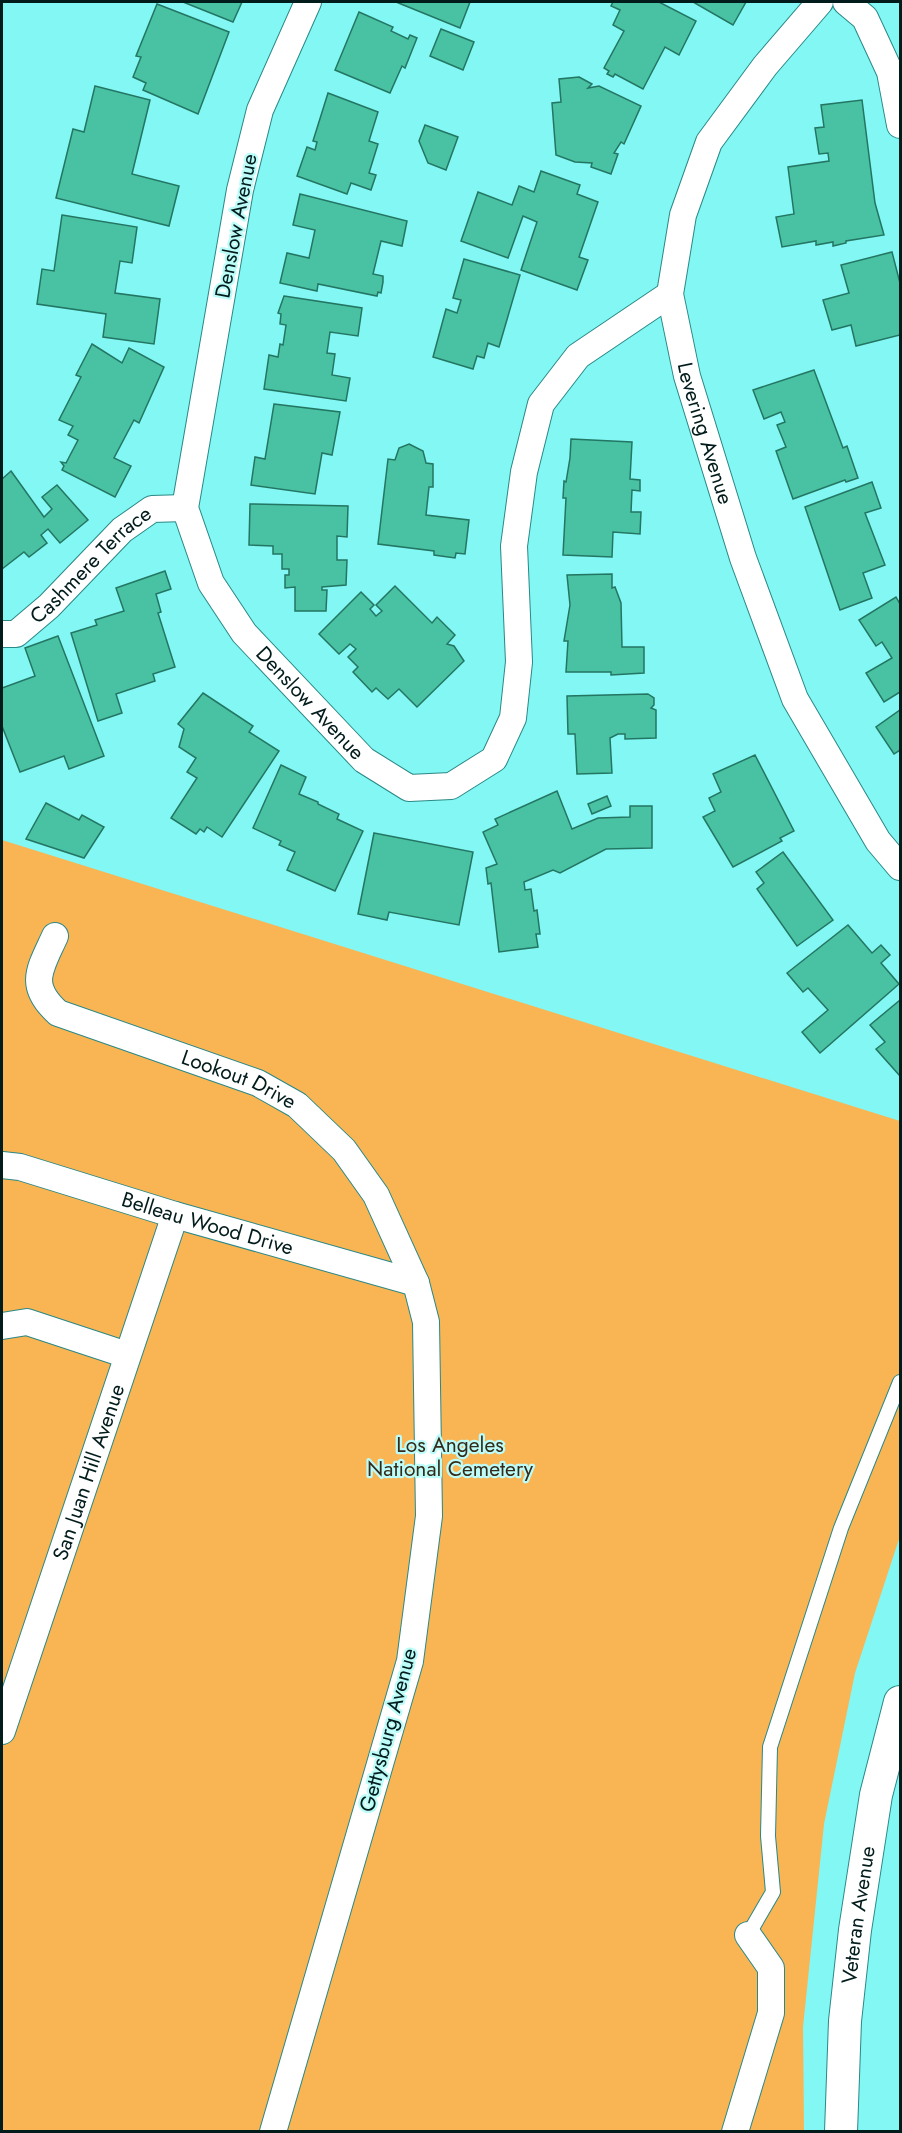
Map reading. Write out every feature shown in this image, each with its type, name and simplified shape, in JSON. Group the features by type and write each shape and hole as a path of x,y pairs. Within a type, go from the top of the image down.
{"street":[{"name":"Denslow Avenue","path":"308,2 260,110 240,190 186,508 211,583 244,633 364,760 409,788 451,786 494,759 513,718 519,662 514,546 524,472 541,404 578,356 670,294"},
{"name":"Levering Avenue","path":"820,2 765,66 709,142 683,215 670,294 687,376 722,490 743,558 795,699 878,841 900,867"},
{"path":"846,2 865,18 890,72 900,125"},
{"name":"Cashmere Terrace","path":"2,634 16,634 49,606 122,530 152,509 186,508"},
{"name":"Lookout Drive","path":"55,936 39,974 39,987 44,1000 58,1013 258,1083 297,1104 344,1150 376,1195 416,1283"},
{"name":"Belleau Wood Drive","path":"2,1165 20,1167 175,1215 416,1283"},
{"name":"San Juan Hill Avenue","path":"2,1731 175,1215"},
{"name":"Gettysburg Avenue","path":"273,2132 410,1661 429,1516 426,1322 416,1283"},
{"path":"2,1326 27,1322 127,1355"},
{"name":"Veteran Avenue","path":"842,2132 846,2021 855,1930 876,1795 900,1702"},
{"path":"735,2132 771,2013 771,1968 748,1935"}],"lane":[{"path":"748,1935 773,1892 768,1836 770,1747 841,1528 900,1382"}],"green space":[{"name":"Los Angeles National Cemetery","path":"2,840 900,1121 900,1536 855,1673 824,1824 803,2027 804,2131 2,2131"}],"building":[{"path":"183,2 242,2 233,22"},
{"path":"396,2 470,2 460,28"},
{"path":"613,2 659,2 696,21 679,55 665,47 643,89 615,74 613,77 607,74 609,71 604,68 624,31 613,25 620,10 611,6"},
{"path":"693,2 746,2 733,25"},
{"path":"157,4 229,32 198,114 143,90 146,83 133,77 141,57 136,56"},
{"path":"359,12 393,27 391,31 408,39 410,35 417,38 405,68 402,66 390,93 335,70"},
{"path":"441,29 474,42 463,70 430,56"},
{"path":"579,77 592,84 588,88 599,86 641,106 624,144 621,142 614,153 618,154 611,174 591,167 592,163 575,162 556,155 552,103 561,102 559,79"},
{"path":"95,86 150,100 132,174 179,186 169,226 56,198 73,129 84,132"},
{"path":"328,93 378,112 369,141 378,144 369,173 376,175 371,190 351,183 347,194 297,176 307,147 315,150 317,142 313,141"},
{"path":"862,100 875,203 884,235 846,241 846,243 833,246 833,242 816,245 816,241 782,247 776,217 794,214 788,167 829,161 828,153 819,154 815,128 824,127 821,105"},
{"path":"425,125 458,137 446,170 428,163 419,141"},
{"path":"541,171 580,185 577,194 598,202 579,257 588,260 577,290 521,270 537,222 523,216 508,258 461,241 478,192 512,205 519,186 534,192"},
{"path":"300,194 407,221 402,246 381,241 373,274 383,276 381,293 378,292 377,296 318,284 317,291 280,283 287,253 309,258 315,230 293,225"},
{"path":"62,215 137,227 132,263 120,261 115,293 160,299 154,344 103,337 106,314 37,304 42,269 54,271"},
{"path":"892,252 900,283 900,335 856,346 851,325 832,330 823,300 849,293 841,265"},
{"path":"464,259 520,275 499,347 488,343 484,358 477,356 473,369 433,357 446,309 457,313 461,300 453,298"},
{"path":"284,296 362,308 358,336 330,332 327,353 335,354 332,375 350,378 346,401 264,389 269,355 278,357 280,344 283,345 286,325 280,324 281,314 278,313"},
{"path":"92,344 122,363 129,348 164,367 139,423 134,420 114,458 131,466 115,497 62,470 64,466 61,462 66,463 78,440 68,435 73,426 59,420 81,377 76,375"},
{"path":"814,370 843,448 847,446 858,478 846,482 845,480 793,499 776,451 786,447 777,425 785,422 781,412 764,419 753,390"},
{"path":"274,404 340,412 332,455 322,453 315,494 251,485 255,457 265,459"},
{"path":"571,439 632,442 630,479 640,480 640,491 632,490 631,512 641,512 640,534 613,532 612,557 563,555 566,498 563,498 564,481 566,482"},
{"path":"409,444 423,451 426,463 433,464 433,487 429,487 426,515 469,520 465,554 456,553 455,558 434,555 434,551 378,544 388,459 395,460 399,448"},
{"path":"11,471 44,517 52,509 42,497 57,485 88,520 60,543 48,529 41,535 47,543 29,557 24,552 2,569 2,479"},
{"path":"872,482 881,508 865,513 885,565 863,573 872,598 840,610 805,507"},
{"path":"250,504 348,506 347,537 337,536 337,560 347,560 346,585 322,587 322,590 327,590 326,611 295,611 295,587 285,588 285,575 289,575 289,569 282,569 282,554 273,554 273,546 249,545"},
{"path":"165,571 171,589 156,594 161,612 158,613 175,667 153,674 155,681 116,694 122,713 98,721 71,633 97,625 95,620 124,611 116,588"},
{"path":"612,574 612,588 615,587 621,603 622,647 644,647 644,673 611,675 611,672 566,672 568,641 564,641 570,605 567,575"},
{"path":"395,586 432,623 437,617 455,635 447,644 454,646 464,661 417,707 399,689 388,699 376,688 372,692 353,672 358,667 348,657 356,649 350,644 339,654 319,634 361,592 374,605 370,609 376,616 382,611 376,605"},
{"path":"896,597 900,604 900,692 884,702 866,673 892,658 882,642 876,646 859,620"},
{"path":"58,636 104,756 69,769 64,756 20,772 2,726 2,688 35,676 25,648"},
{"path":"203,693 253,726 249,732 279,751 222,837 207,827 204,832 200,829 196,834 171,818 197,778 187,772 196,758 179,747 184,729 178,724"},
{"path":"648,694 654,698 654,705 651,708 656,710 656,738 625,739 625,734 618,734 610,738 612,773 577,774 575,734 568,734 567,696"},
{"path":"900,710 900,750 894,754 876,727"},
{"path":"755,755 794,831 780,838 782,841 733,867 703,817 715,811 709,798 721,792 713,774"},
{"path":"281,765 306,777 299,794 339,814 337,819 363,831 335,891 287,870 295,852 279,845 281,841 253,828"},
{"path":"557,791 572,829 598,818 630,817 630,806 652,806 652,848 606,849 560,873 553,870 524,882 525,890 531,889 534,911 537,910 540,934 536,934 538,947 499,952 491,883 488,884 486,868 497,864 483,832 498,825 495,819"},
{"path":"607,796 611,806 592,814 588,804"},
{"path":"46,803 79,820 82,815 104,827 84,858 26,839"},
{"path":"374,833 473,852 459,925 389,912 387,920 358,914"},
{"path":"783,852 833,920 797,946 757,889 764,883 756,872"},
{"path":"848,925 872,953 881,945 890,955 881,963 899,984 820,1053 802,1032 828,1010 808,988 803,992 787,973"},
{"path":"900,1000 900,1076 876,1049 885,1042 870,1025"}]}
